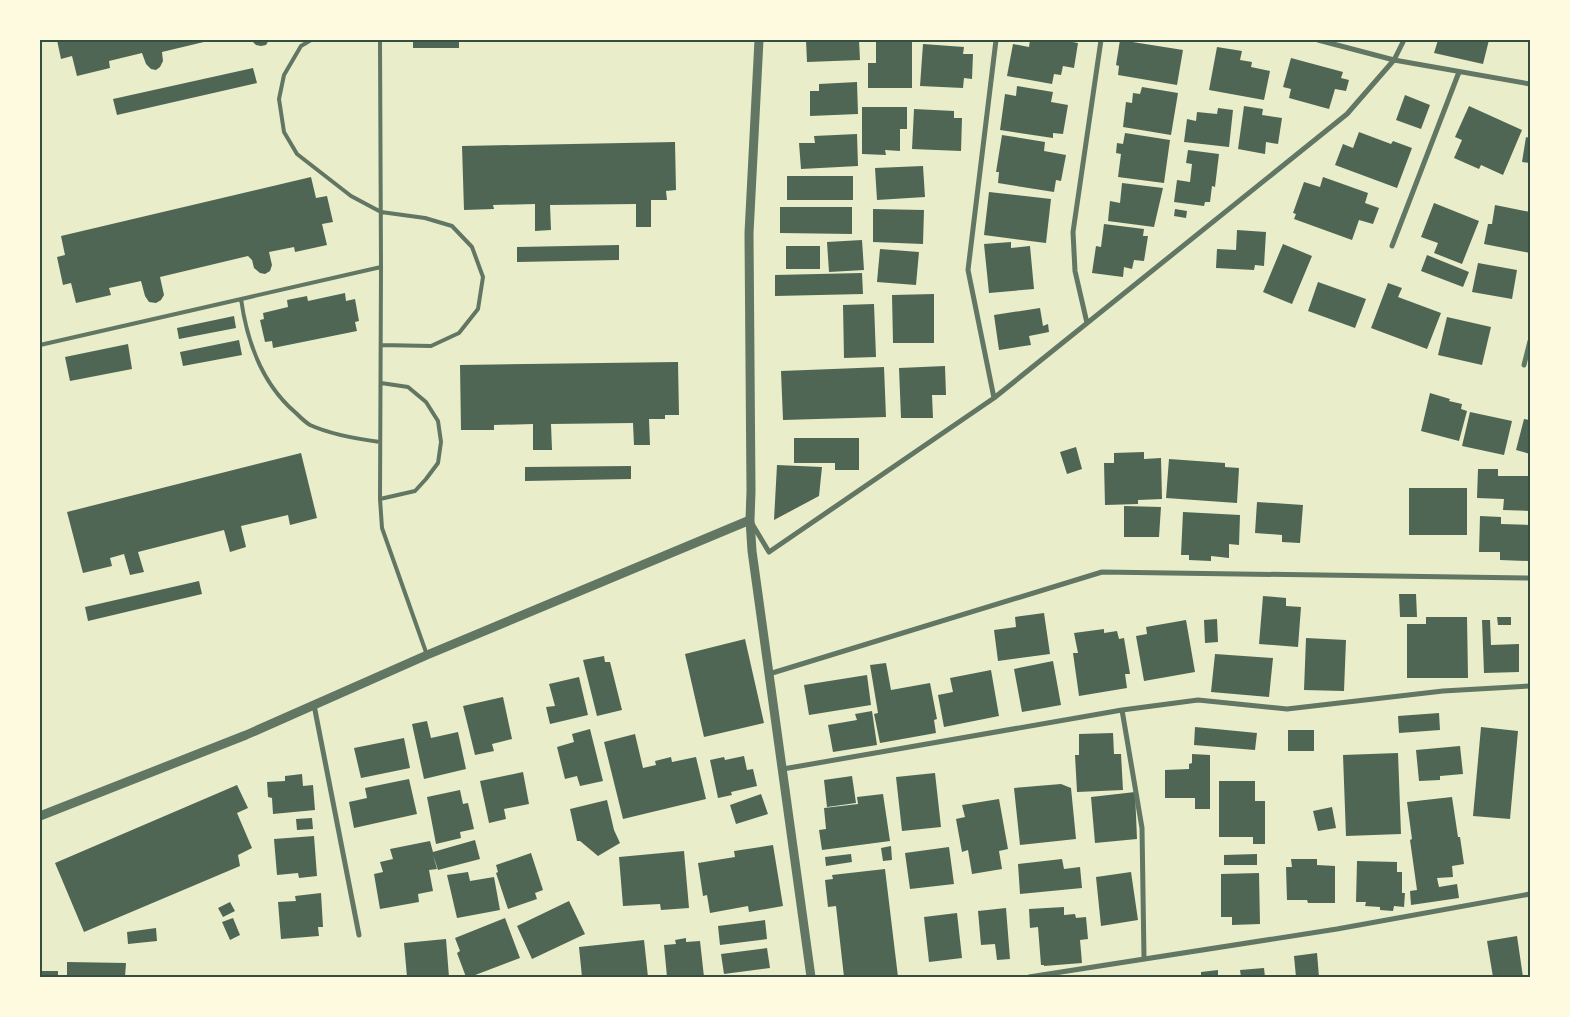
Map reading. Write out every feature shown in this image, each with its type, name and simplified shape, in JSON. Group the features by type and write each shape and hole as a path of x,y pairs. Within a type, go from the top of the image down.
{"street":[{"path":"759,40 749,233 750,520 752,551 811,977"},
{"path":"994,398 968,270 996,40"},
{"path":"1086,323 1075,271 1073,232 1101,40"},
{"path":"1318,40 1394,60 1530,84"},
{"path":"750,520 769,552 994,398 1347,114 1394,60 1404,40"},
{"path":"1392,246 1459,72"},
{"path":"1524,365 1530,341"},
{"path":"40,816 246,735 427,655 750,520"},
{"path":"769,674 1102,572 1530,578"},
{"path":"783,769 1122,710 1198,700 1287,709 1443,690 1530,686"},
{"path":"314,705 359,935"},
{"path":"1122,710 1142,828 1144,958"},
{"path":"1029,977 1337,929 1530,894"}],"lane":[{"path":"311,40 301,46 284,75 279,99 284,132 297,154 351,196 381,212 425,218 452,226 472,246 483,277 478,309 459,333 431,346 381,345"},
{"path":"380,40 380,499 382,528 427,655"},
{"path":"40,345 381,267"},
{"path":"241,299 244,323 264,376 286,404 309,424 350,438 380,442"},
{"path":"380,499 414,491 438,463 441,442 438,421 426,402 408,387 381,384"}],"building":[{"path":"57,40 208,41 162,52 163,61 156,70 151,69 146,64 142,53 109,61 110,68 77,76 72,56 61,59"},
{"path":"251,40 269,40 266,45 261,46 256,45"},
{"path":"413,40 459,40 459,48 413,48"},
{"path":"806,40 859,40 860,60 807,62"},
{"path":"876,40 912,40 912,88 868,88 868,63 876,63"},
{"path":"1030,40 1062,40 1078,43 1074,68 1063,66 1061,75 1054,74 1052,84 1007,76 1013,44 1029,47"},
{"path":"1120,40 1183,50 1177,85 1118,75 1119,66 1116,65"},
{"path":"1438,40 1489,40 1483,64 1434,53"},
{"path":"923,44 964,47 963,54 973,54 972,79 964,78 963,88 920,86"},
{"path":"1217,47 1242,51 1240,60 1252,62 1251,67 1270,71 1264,100 1209,90"},
{"path":"1291,58 1343,72 1341,78 1349,80 1346,91 1335,89 1329,109 1289,98 1291,89 1283,87"},
{"path":"253,68 257,83 117,115 113,99"},
{"path":"857,82 858,114 810,116 810,91 819,91 819,84"},
{"path":"1017,86 1053,92 1051,102 1068,105 1063,134 1053,133 1053,138 1000,130 1005,94 1016,96"},
{"path":"1142,87 1178,93 1171,135 1123,127 1126,102 1132,103 1133,93 1140,94"},
{"path":"1405,95 1430,105 1421,129 1396,120"},
{"path":"1244,106 1263,109 1262,115 1282,118 1278,144 1266,142 1265,154 1238,149"},
{"path":"1469,106 1522,130 1503,175 1481,165 1479,169 1454,158 1462,140 1455,137"},
{"path":"862,107 907,107 907,129 900,129 900,151 885,150 886,155 862,154"},
{"path":"1218,108 1233,110 1229,147 1184,142 1187,119 1196,121 1197,112 1217,114"},
{"path":"914,109 954,111 954,118 962,118 961,151 912,149"},
{"path":"1359,132 1391,144 1393,141 1412,148 1397,188 1335,165 1343,144 1353,148"},
{"path":"1125,133 1170,140 1164,183 1118,177 1121,154 1116,153 1117,143 1123,144"},
{"path":"857,134 858,166 801,169 799,143 815,143 814,136"},
{"path":"1002,135 1045,142 1044,151 1066,155 1061,181 1056,180 1054,192 998,183 999,172 996,172"},
{"path":"1526,137 1530,138 1530,163 1522,162"},
{"path":"675,142 676,190 666,191 667,200 651,200 651,227 636,227 636,204 550,205 551,230 535,231 535,204 493,205 494,209 464,210 462,146"},
{"path":"1188,150 1219,154 1215,187 1212,186 1210,202 1205,202 1204,206 1174,202 1177,180 1190,182 1192,164 1186,163"},
{"path":"923,166 925,197 877,200 875,168"},
{"path":"787,176 853,176 853,200 787,200"},
{"path":"311,177 316,198 327,196 333,222 322,224 327,245 295,252 294,247 269,252 272,265 270,271 265,274 260,273 254,268 252,260 248,256 160,277 164,295 156,303 149,302 145,296 141,281 109,288 111,295 76,303 71,283 63,285 57,257 65,255 61,236"},
{"path":"1323,177 1368,193 1365,203 1379,208 1373,224 1359,220 1352,240 1294,219 1296,214 1293,213 1304,182 1320,187"},
{"path":"1122,183 1163,188 1154,227 1108,221 1110,201 1120,203"},
{"path":"989,192 1051,199 1046,243 984,235"},
{"path":"1434,203 1479,221 1462,264 1434,253 1438,243 1421,237"},
{"path":"1495,205 1530,212 1530,253 1484,244 1488,224 1492,224"},
{"path":"780,207 852,207 852,234 780,233"},
{"path":"873,209 924,210 923,244 873,242"},
{"path":"1175,209 1187,211 1186,218 1174,216"},
{"path":"1104,224 1144,229 1143,236 1148,236 1144,261 1134,260 1132,269 1124,267 1123,277 1092,273 1096,246 1101,247"},
{"path":"1237,230 1266,232 1264,266 1255,265 1254,270 1216,268 1217,249 1236,250"},
{"path":"862,240 864,270 829,272 827,242"},
{"path":"1011,242 1011,248 1030,246 1034,289 989,293 984,244"},
{"path":"1283,244 1312,256 1292,304 1263,292"},
{"path":"619,245 619,260 517,262 517,247"},
{"path":"786,246 820,246 820,269 786,269"},
{"path":"880,249 919,252 916,285 877,282"},
{"path":"1427,255 1469,272 1463,287 1421,271"},
{"path":"1478,263 1517,270 1512,299 1472,292"},
{"path":"862,273 863,294 775,296 775,275"},
{"path":"1318,282 1366,299 1355,328 1308,311"},
{"path":"1388,283 1402,288 1398,297 1441,313 1427,349 1371,328"},
{"path":"345,293 346,301 355,299 359,321 355,322 357,331 273,348 272,341 265,342 260,320 264,319 263,313 288,307 287,300 307,296 308,301"},
{"path":"934,294 934,343 893,343 892,295"},
{"path":"874,304 876,357 844,358 843,305"},
{"path":"1040,308 1043,326 1048,324 1049,332 1029,336 1031,345 999,350 994,315"},
{"path":"234,316 236,328 179,339 177,328"},
{"path":"1447,317 1491,327 1482,365 1438,355"},
{"path":"239,340 242,355 183,366 180,352"},
{"path":"128,344 132,369 70,381 65,357"},
{"path":"678,362 679,415 665,415 665,419 649,419 650,445 634,445 633,423 551,424 552,450 533,450 533,424 494,425 494,430 461,430 460,365"},
{"path":"945,366 946,395 932,395 933,418 901,418 899,368"},
{"path":"884,367 886,417 783,420 781,371"},
{"path":"1430,393 1462,404 1461,409 1467,411 1459,441 1421,431"},
{"path":"1470,412 1512,421 1504,455 1462,446"},
{"path":"1524,419 1530,420 1530,454 1516,450"},
{"path":"794,438 859,438 859,470 835,470 835,463 794,463"},
{"path":"1076,447 1082,469 1067,474 1060,452"},
{"path":"1144,452 1144,459 1161,458 1162,499 1138,500 1138,504 1105,505 1104,463 1114,463 1114,453"},
{"path":"301,453 317,518 290,525 288,515 241,526 246,547 230,552 224,530 138,552 144,572 130,575 124,554 110,558 112,566 83,573 67,512"},
{"path":"1169,459 1225,463 1225,467 1239,468 1237,503 1166,498"},
{"path":"777,465 822,467 819,496 774,520"},
{"path":"631,466 631,479 525,481 525,467"},
{"path":"1478,469 1498,469 1498,476 1529,476 1530,511 1503,510 1504,499 1477,498"},
{"path":"1409,488 1467,488 1467,535 1409,535"},
{"path":"1257,502 1303,505 1300,543 1282,542 1282,535 1255,533"},
{"path":"1124,506 1161,507 1159,537 1124,537"},
{"path":"1183,512 1240,515 1239,545 1229,544 1229,558 1211,556 1211,561 1189,560 1189,555 1181,555"},
{"path":"1480,516 1501,517 1501,524 1530,525 1528,561 1500,560 1500,552 1479,552"},
{"path":"199,581 202,594 88,621 85,607"},
{"path":"1399,594 1416,594 1417,617 1400,617"},
{"path":"1263,596 1286,598 1286,606 1301,607 1298,647 1259,644"},
{"path":"1044,613 1050,654 998,661 994,630 1016,627 1015,617"},
{"path":"1426,617 1467,617 1468,678 1407,678 1407,624 1426,624"},
{"path":"1497,617 1511,617 1511,625 1498,625"},
{"path":"1217,619 1218,642 1205,643 1204,620"},
{"path":"1186,620 1195,672 1144,681 1136,636 1147,634 1146,627"},
{"path":"1482,620 1490,620 1491,645 1519,644 1519,672 1484,673"},
{"path":"1104,629 1104,633 1117,631 1119,639 1124,638 1130,674 1125,674 1127,688 1079,696 1073,653 1078,653 1074,633"},
{"path":"1306,638 1346,640 1344,691 1304,690"},
{"path":"745,639 764,723 704,737 685,654"},
{"path":"1215,654 1273,658 1269,697 1211,692"},
{"path":"604,656 605,662 610,662 622,710 597,716 583,660"},
{"path":"1053,661 1061,705 1022,712 1014,669"},
{"path":"886,663 891,690 930,683 937,719 934,720 936,733 880,743 874,714 878,713 870,665"},
{"path":"991,670 999,716 944,727 938,695 953,692 950,678"},
{"path":"867,675 871,705 809,715 804,685"},
{"path":"579,677 588,715 550,724 546,707 555,706 549,684"},
{"path":"503,697 512,739 492,744 494,751 475,755 463,706"},
{"path":"872,711 877,745 833,752 828,725 857,720 855,714"},
{"path":"1439,713 1440,730 1399,733 1398,716"},
{"path":"427,721 431,738 458,732 466,769 424,779 412,724"},
{"path":"1195,727 1257,733 1255,750 1194,745"},
{"path":"1481,727 1518,731 1510,819 1473,816"},
{"path":"590,729 603,781 580,786 577,776 565,779 557,747 574,742 572,734"},
{"path":"1288,730 1314,730 1314,751 1288,751"},
{"path":"1113,733 1114,754 1121,754 1123,790 1077,792 1075,755 1079,755 1079,734"},
{"path":"635,734 643,768 656,765 655,761 671,757 672,762 696,757 706,799 623,819 604,742"},
{"path":"404,738 410,768 361,778 354,748"},
{"path":"1460,746 1463,774 1440,776 1440,780 1419,781 1416,750"},
{"path":"1398,753 1401,834 1346,836 1343,755"},
{"path":"1192,754 1210,755 1210,809 1195,809 1195,798 1165,798 1165,770 1189,769 1189,764 1192,763"},
{"path":"744,756 747,770 753,769 757,786 731,792 732,795 718,798 710,760 724,757 725,760"},
{"path":"523,772 529,804 504,809 506,819 489,823 480,781"},
{"path":"935,773 941,827 902,831 896,777"},
{"path":"302,774 303,786 313,785 315,810 273,814 272,798 268,797 267,782 285,781 285,776"},
{"path":"852,776 856,803 827,807 824,780"},
{"path":"409,779 417,814 354,828 349,802 367,798 365,788"},
{"path":"1219,781 1255,781 1255,801 1265,801 1265,844 1253,844 1253,837 1219,837"},
{"path":"1061,784 1071,788 1076,839 1020,845 1014,788"},
{"path":"237,785 248,808 237,813 252,848 238,855 240,866 84,932 55,863"},
{"path":"460,790 463,804 468,803 474,829 460,832 461,838 436,844 427,797"},
{"path":"1135,792 1137,839 1095,843 1091,797"},
{"path":"761,794 768,814 736,824 730,805"},
{"path":"883,794 890,841 822,850 819,830 826,829 824,808 858,804 857,797"},
{"path":"1452,797 1464,864 1452,866 1453,877 1437,878 1439,887 1457,884 1459,898 1411,905 1410,891 1417,890 1407,802"},
{"path":"999,799 1008,849 999,851 1002,869 972,874 968,850 962,852 956,819 965,817 962,805"},
{"path":"607,800 614,830 620,843 598,856 580,841 577,841 570,809"},
{"path":"1332,807 1336,828 1318,831 1313,811"},
{"path":"312,818 313,829 297,830 296,819"},
{"path":"314,836 317,876 299,878 298,873 277,875 274,839"},
{"path":"475,840 480,859 438,870 433,855 437,869 429,870 433,891 418,894 419,902 380,909 374,874 383,872 380,862 393,859 390,849 430,841 433,852"},
{"path":"773,845 783,906 749,912 748,906 710,913 707,895 703,896 698,863 735,857 734,851"},
{"path":"891,846 892,860 883,861 881,848"},
{"path":"949,847 954,884 910,889 905,853"},
{"path":"684,851 689,908 661,910 660,904 623,906 619,857"},
{"path":"531,853 543,890 535,893 537,899 508,909 496,873 498,872 496,865"},
{"path":"851,854 852,862 826,866 825,857"},
{"path":"1257,854 1257,865 1224,865 1224,855"},
{"path":"1062,859 1064,869 1080,867 1082,888 1020,894 1018,864"},
{"path":"1291,859 1317,859 1317,865 1335,866 1335,903 1308,903 1307,900 1287,900 1286,867 1292,867"},
{"path":"1357,861 1397,862 1397,872 1402,872 1402,893 1405,893 1404,907 1394,906 1393,911 1380,910 1380,907 1365,906 1366,902 1356,902"},
{"path":"885,869 898,977 844,977 836,906 828,907 825,880 833,879 832,875"},
{"path":"468,872 470,881 494,877 500,910 457,918 447,875"},
{"path":"1131,872 1138,920 1101,926 1096,877"},
{"path":"1259,873 1260,924 1232,925 1232,917 1221,917 1221,874"},
{"path":"321,893 323,927 318,927 319,936 281,939 278,902 296,901 295,896"},
{"path":"569,901 585,934 532,959 517,926"},
{"path":"230,902 235,911 223,917 218,908"},
{"path":"1064,907 1064,915 1075,914 1076,918 1086,917 1088,939 1080,940 1082,963 1041,965 1038,927 1030,928 1029,909"},
{"path":"1006,908 1010,959 997,960 995,944 981,945 978,911"},
{"path":"957,913 962,958 929,962 924,917"},
{"path":"233,918 240,935 230,940 222,922"},
{"path":"505,918 520,958 466,977 457,953 460,951 455,938"},
{"path":"765,920 767,939 720,945 718,926"},
{"path":"156,928 157,941 128,944 127,932"},
{"path":"1517,936 1523,977 1493,977 1487,941"},
{"path":"686,938 686,942 700,941 704,977 667,977 664,945 676,944 675,940"},
{"path":"446,939 449,977 407,977 404,943"},
{"path":"644,940 648,977 582,977 579,947"},
{"path":"767,948 770,968 724,974 721,954"},
{"path":"1317,953 1319,977 1296,977 1294,956"},
{"path":"67,962 126,963 125,977 67,977"},
{"path":"1264,968 1265,977 1241,977 1240,970"},
{"path":"1218,970 1218,977 1201,977 1201,972"},
{"path":"40,971 58,971 58,977 40,977"}]}
